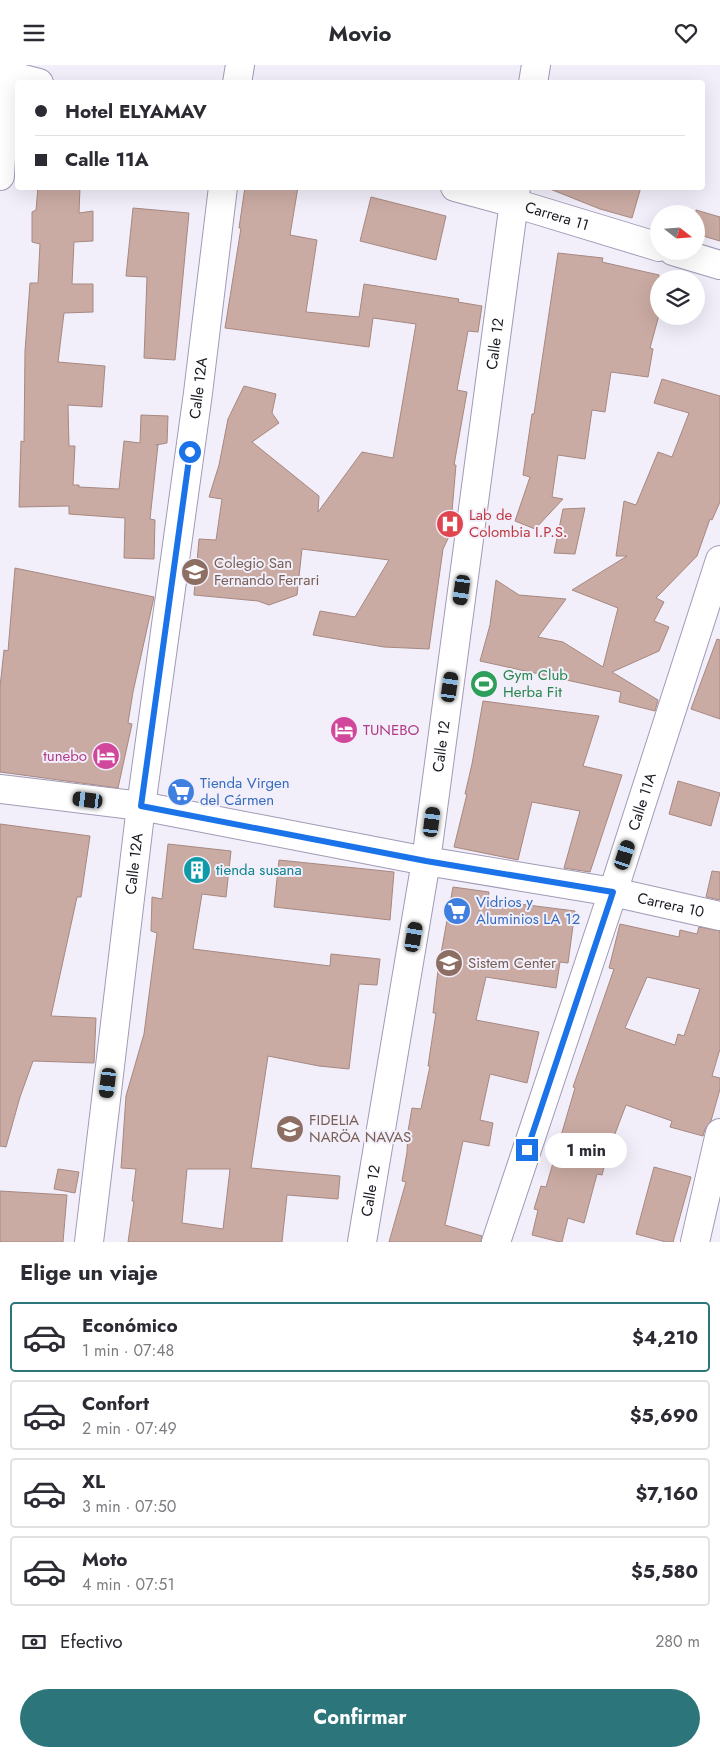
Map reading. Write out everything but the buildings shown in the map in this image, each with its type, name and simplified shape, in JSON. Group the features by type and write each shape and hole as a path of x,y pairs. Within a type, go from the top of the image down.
{"street":[{"path":"238,80 240,65"},
{"path":"534,80 536,65"},
{"path":"0,176 4,71 30,80"},
{"name":"Calle 12A","path":"89,1242 141,806 198,393 224,190"},
{"name":"Carrera 11","path":"478,190 515,195 650,244"},
{"name":"Calle 12","path":"362,1242 426,861 515,195"},
{"path":"703,260 720,265"},
{"name":"Calle 11A","path":"496,1242 613,892 720,560"},
{"name":"Carrera 10","path":"0,789 141,806 426,861 613,892 720,916"},
{"path":"695,1242 720,1133"}],"place":[{"name":"Lab de Colombia I.P.S.","path":"450,524"},
{"name":"Colegio San Fernando Ferrari","path":"195,572"},
{"name":"Gym Club Herba Fit","path":"484,684"},
{"name":"TUNEBO","path":"344,730"},
{"name":"tunebo","path":"106,756"},
{"name":"Tienda Virgen del Cármen","path":"181,792"},
{"name":"tienda susana","path":"197,870"},
{"name":"Vidrios y Aluminios LA 12","path":"457,911"},
{"name":"Sistem Center","path":"449,963"},
{"name":"FIDELIA NARÖA NAVAS","path":"290,1129"}],"route":[{"path":"190,452 141,806 426,861 613,892 527,1150"}]}
